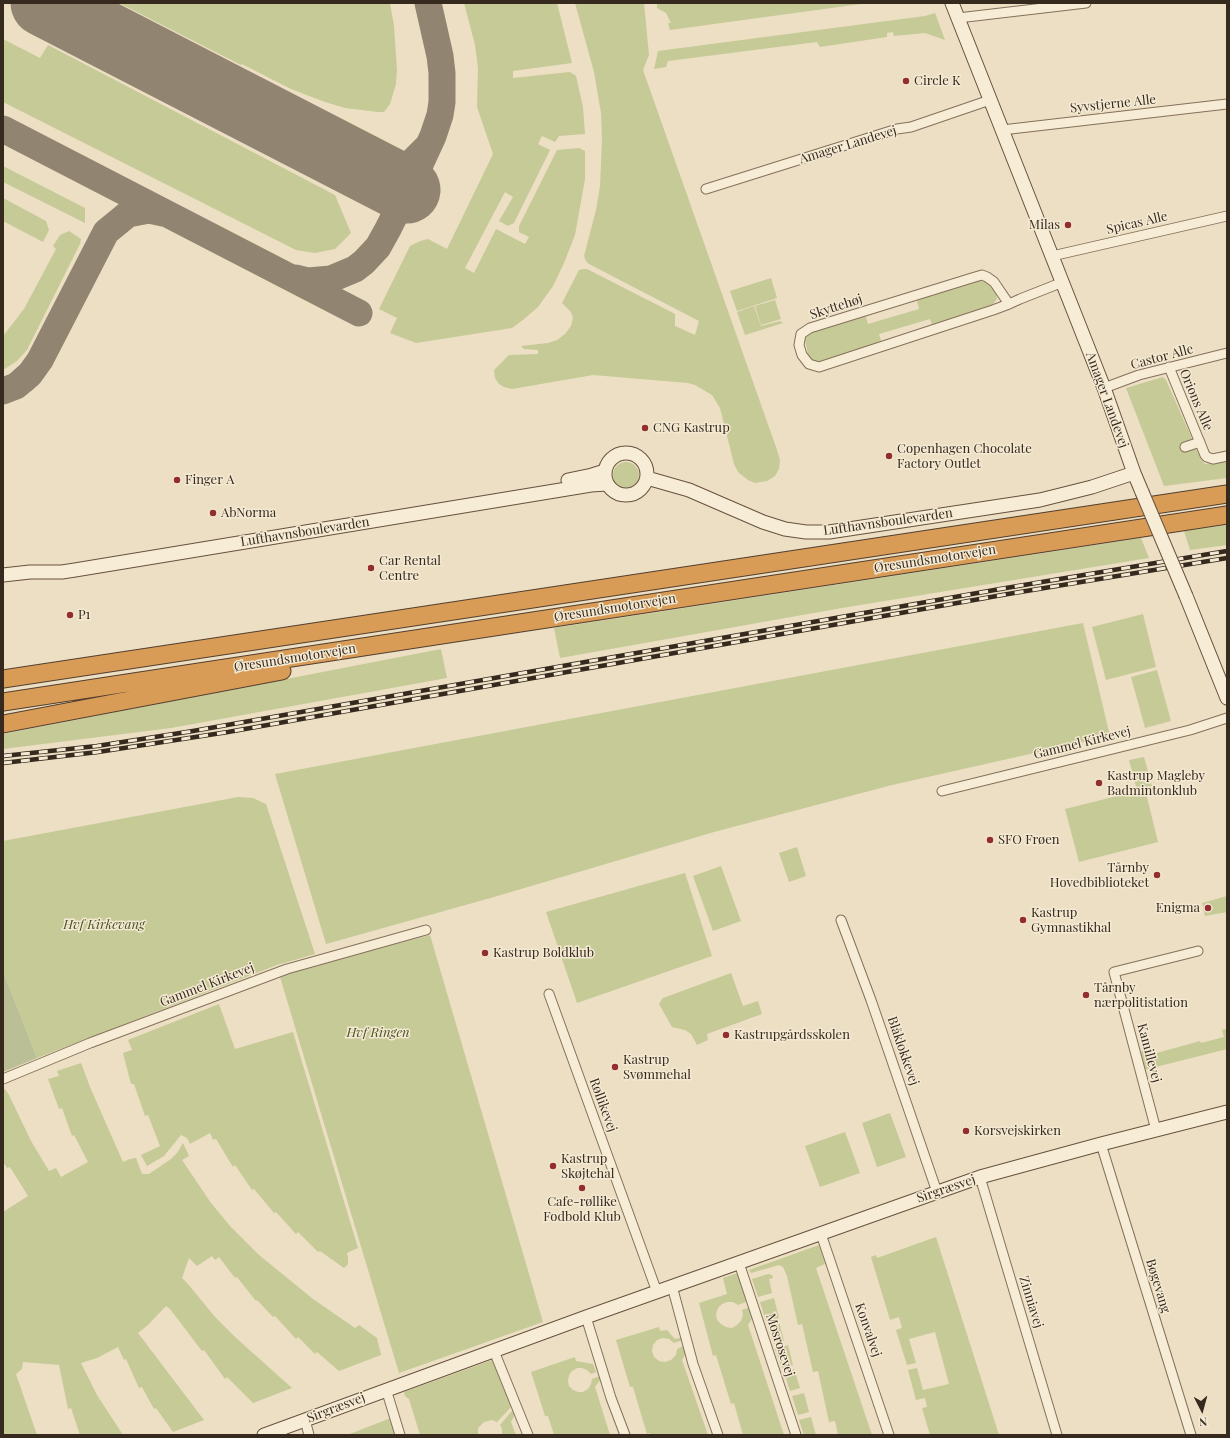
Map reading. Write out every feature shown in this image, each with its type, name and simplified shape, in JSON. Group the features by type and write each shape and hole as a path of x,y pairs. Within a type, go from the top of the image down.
{"highway":[{"name":"Øresundsmotorvejen","path":"3,679 1227,494"},
{"name":"Øresundsmotorvejen","path":"3,702 1227,515"},
{"path":"3,724 394,649 453,634"}],"street":[{"name":"Amager Landevej","path":"952,3 1063,282 1104,388 1134,473 1227,698"},
{"path":"958,18 1086,3"},
{"name":"Amager Landevej","path":"706,189 897,129 911,127 990,100"},
{"name":"Syvstjerne Alle","path":"1002,130 1227,104"},
{"name":"Spicas Alle","path":"1052,256 1227,216"},
{"name":"Skyttehøj","path":"1009,304 994,282 982,275 810,328 800,334 799,345 802,355 809,364 819,367 966,319 1009,304 1063,282"},
{"name":"Castor Alle","path":"1104,388 1139,375 1227,353"},
{"name":"Orions Alle","path":"1169,367 1206,457 1213,459 1227,456"},
{"name":"Orions Alle","path":"1185,447 1200,442"},
{"path":"630,453 642,459 648,471 647,478 645,485 635,494 621,494 615,492 607,484 605,471 607,464 616,455 630,453"},
{"name":"Lufthavnsboulevarden","path":"3,567 26,564 70,562 563,481 605,471"},
{"name":"Lufthavnsboulevarden","path":"647,478 689,490 763,522 785,529 806,532 829,532 1040,500 1092,487 1134,473"},
{"name":"Lufthavnsboulevarden","path":"3,575 30,572 62,572 583,486 607,484"},
{"name":"Gammel Kirkevej","path":"942,791 1190,730 1227,718"},
{"name":"Blåklokkevej","path":"841,920 871,1000 937,1192"},
{"name":"Gammel Kirkevej","path":"3,1079 90,1043 287,969 426,930"},
{"name":"Kamillevej","path":"1156,1130 1114,972 1198,951"},
{"name":"Røllikevej","path":"549,994 657,1292"},
{"name":"Sirgræsvej","path":"264,1435 386,1389 937,1192 980,1178 1101,1144 1227,1112"},
{"name":"Bøgevang","path":"1101,1144 1191,1435"},
{"name":"Zinniavej","path":"980,1178 1058,1435"},
{"name":"Konvalvej","path":"821,1234 889,1435"},
{"name":"Mosrosevej","path":"739,1263 796,1435"},
{"path":"672,1286 693,1364 718,1435"},
{"path":"586,1317 611,1398 625,1435"},
{"path":"494,1351 528,1435"},
{"path":"386,1389 400,1435"},
{"path":"305,1420 309,1435"}],"green space":[{"path":"119,3 390,3 394,26 397,70 396,84 390,104 384,112 378,112 345,108 325,102 291,89 242,64 241,65"},
{"path":"464,3 557,3 572,63 513,71 513,78 570,72 576,76 583,107 585,134 559,136 555,142 542,136 538,144 550,150 514,223 508,226 499,221 513,197 505,192 465,268 474,273 496,229 525,244 529,237 519,232 519,226 557,150 579,148 585,151 585,179 575,235 553,286 538,307 512,328 416,343 390,333 397,318 379,309 410,246 428,239 447,249 493,154 477,107 478,68 475,45"},
{"path":"575,3 644,3 649,55 643,70 780,460 779,469 775,476 767,481 755,483 748,480 738,472 734,464 720,408 712,395 695,385 688,383 593,375 512,389 499,384 495,378 494,370 509,355 538,354 538,350 524,349 521,346 548,343 557,340 565,334 571,326 573,318 571,312 562,303 579,270 587,269 675,314 675,326 695,335 699,321 589,264 584,256 596,210 600,186 602,140 601,113 594,72"},
{"path":"657,3 868,3 670,30 668,23 671,23 666,13 657,8"},
{"path":"935,13 945,40 925,33 894,36 893,32 887,33 887,37 820,47 817,42 668,61 666,67 654,69 658,51 925,16"},
{"path":"3,39 40,58 48,45 335,195 351,233 335,249 315,253 296,250 3,102"},
{"path":"3,166 85,208 85,223 3,182"},
{"path":"3,198 46,221 49,230 43,242 3,221"},
{"path":"69,231 81,239 80,244 27,350 17,361 3,370 3,336 24,309 56,249 53,246 60,235"},
{"path":"771,278 777,298 737,311 730,291"},
{"path":"978,281 989,282 996,293 997,299 990,308 933,327 930,319 879,334 882,344 830,361 817,362 812,360 808,355 805,339 811,332 863,316 866,317 868,324 919,309 918,299"},
{"path":"775,300 781,319 761,325 755,306"},
{"path":"754,306 761,326 780,321 783,323 745,335 737,312"},
{"path":"1163,377 1166,380 1201,459 1205,464 1227,461 1227,478 1164,486 1126,388"},
{"path":"626,462 636,465 639,475 636,485 626,488 616,485 613,475 616,465"},
{"path":"1227,525 1227,545 1190,550 1184,531"},
{"path":"1141,538 1149,558 842,608 560,658 554,628"},
{"path":"1143,614 1156,667 1106,680 1092,627"},
{"path":"1083,623 1110,736 892,785 714,832 494,897 326,944 275,774"},
{"path":"441,649 447,678 171,728 3,749 3,734"},
{"path":"1157,670 1171,721 1145,728 1131,677"},
{"path":"1144,757 1152,786 1137,790 1129,760"},
{"path":"1145,789 1158,842 1079,862 1065,809"},
{"name":"Hvf Kirkevang","path":"238,797 253,798 266,804 315,954 277,965 37,1058 3,971 3,841"},
{"path":"797,847 806,876 789,882 779,853"},
{"path":"721,866 741,921 713,931 693,876"},
{"path":"685,873 712,956 577,1003 546,912"},
{"path":"1227,896 1227,912 1205,916 1202,903"},
{"name":"Hvf Ringen","path":"430,935 543,1322 399,1373 280,977 318,964"},
{"path":"3,971 37,1058 3,1072"},
{"path":"731,973 743,1006 758,1001 762,1014 707,1034 708,1040 697,1045 691,1034 685,1030 672,1027 659,1004 663,998"},
{"path":"219,1004 235,1049 293,1032 358,1248 347,1253 348,1264 344,1268 320,1251 318,1252 298,1232 296,1234 276,1212 274,1213 254,1189 252,1190 235,1165 233,1167 216,1139 213,1140 210,1133 190,1144 187,1138 181,1135 164,1156 147,1166 141,1155 160,1146 148,1115 145,1116 134,1084 131,1084 123,1053 132,1050 128,1040"},
{"path":"1227,1029 1227,1049 1144,1070 1140,1054 1144,1048 1146,1056 1200,1041 1201,1043 1224,1037 1222,1030"},
{"path":"81,1063 123,1162 136,1158 142,1174 149,1174 171,1159 183,1143 189,1156 182,1160 211,1203 230,1226 259,1255 313,1299 355,1328 359,1325 377,1338 381,1355 339,1371 317,1352 315,1354 298,1337 296,1339 275,1316 273,1317 257,1300 256,1301 237,1277 235,1278 219,1257 215,1260 212,1256 197,1266 189,1258 182,1278 215,1317 235,1337 292,1388 253,1403 227,1377 225,1379 204,1350 202,1351 170,1309 166,1306 138,1333 204,1420 173,1432 156,1408 154,1409 142,1387 139,1388 126,1359 124,1360 118,1347 97,1358 81,1363 97,1395 123,1435 80,1435 71,1408 68,1409 59,1365 23,1362 22,1369 16,1374 37,1435 3,1435 3,1212 28,1196 10,1167 7,1168 3,1162 3,1090 5,1089 9,1095 31,1141 49,1171 56,1168 61,1177 88,1162 74,1135 72,1136 62,1108 59,1109 48,1079 59,1076 57,1071"},
{"path":"890,1113 906,1157 877,1167 862,1123"},
{"path":"845,1132 860,1173 820,1187 805,1146"},
{"path":"936,1237 999,1435 930,1435 922,1408 927,1407 925,1398 916,1400 908,1370 917,1368 923,1390 949,1384 935,1332 909,1339 916,1363 907,1365 896,1330 902,1328 899,1317 890,1320 871,1257 876,1255 877,1258"},
{"path":"819,1245 825,1264 816,1268 872,1435 838,1435 835,1421 829,1422 818,1371 813,1372 802,1324 798,1325 787,1276 783,1267 779,1265 751,1273 749,1270"},
{"path":"738,1273 748,1301 738,1305 733,1302 722,1304 718,1308 716,1314 717,1320 726,1327 732,1328 741,1321 743,1315 742,1310 750,1307 753,1317 748,1325 784,1435 743,1435 734,1403 731,1404 716,1355 713,1356 699,1303 727,1294 723,1278"},
{"path":"768,1274 772,1275 773,1278 769,1279 772,1293 758,1297 752,1279"},
{"path":"774,1298 779,1318 766,1321 760,1302"},
{"path":"779,1322 784,1341 774,1344 768,1325"},
{"path":"659,1327 660,1331 667,1330 675,1339 683,1337 683,1340 674,1343 669,1339 663,1338 657,1340 653,1345 652,1351 654,1357 659,1361 665,1362 671,1360 676,1355 677,1349 685,1345 687,1351 682,1360 708,1435 647,1434 633,1387 630,1387 616,1340"},
{"path":"788,1345 793,1365 782,1368 775,1349"},
{"path":"575,1357 576,1361 593,1364 596,1372 591,1374 587,1370 577,1368 569,1375 569,1386 573,1390 583,1392 588,1389 592,1379 600,1376 601,1379 595,1387 610,1435 554,1435 548,1416 545,1416 531,1372"},
{"path":"495,1359 511,1398 508,1399 511,1407 497,1422 492,1420 484,1422 478,1428 478,1435 420,1435 409,1399 405,1396 404,1392"},
{"path":"794,1369 800,1388 790,1391 784,1372"},
{"path":"804,1393 809,1412 798,1415 792,1396"},
{"path":"515,1410 516,1412 511,1422 516,1435 502,1435 500,1425 511,1412"},
{"path":"811,1417 816,1435 804,1435 799,1420"},
{"path":"391,1418 395,1435 347,1435"}],"taxiway":[{"path":"296,278 308,281 331,279 355,269 364,262 378,247 416,173 433,136 440,115 442,102 442,73 440,56 428,3"},
{"path":"3,129 359,313"},
{"path":"361,166 383,170 402,167 411,163 427,147"},
{"path":"3,391 16,386 22,381 30,374 40,360 106,232 128,214 149,210 163,213"}],"runway":[{"path":"44,3 407,190"}],"railway":[{"path":"3,756 97,746 193,731 1006,588 1227,551"},
{"path":"3,763 98,752 228,732 1008,594 1227,558"}],"place":[{"name":"Circle K","path":"906,81"},
{"name":"Milas","path":"1068,225"},
{"name":"CNG Kastrup","path":"645,428"},
{"name":"Copenhagen Chocolate Factory Outlet","path":"889,456"},
{"name":"Finger A","path":"177,480"},
{"name":"AbNorma","path":"213,513"},
{"name":"Car Rental Centre","path":"371,568"},
{"name":"P1","path":"70,615"},
{"name":"Kastrup Magleby Badmintonklub","path":"1099,783"},
{"name":"SFO Frøen","path":"990,840"},
{"name":"Tårnby Hovedbiblioteket","path":"1157,875"},
{"name":"Enigma","path":"1208,908"},
{"name":"Kastrup Gymnastikhal","path":"1023,920"},
{"name":"Kastrup Boldklub","path":"485,953"},
{"name":"Tårnby nærpolitistation","path":"1086,995"},
{"name":"Kastrupgårdsskolen","path":"726,1035"},
{"name":"Kastrup Svømmehal","path":"615,1067"},
{"name":"Korsvejskirken","path":"966,1131"},
{"name":"Kastrup Skøjtehal","path":"553,1166"},
{"name":"Cafe-røllike Fodbold Klub","path":"582,1188"}]}
